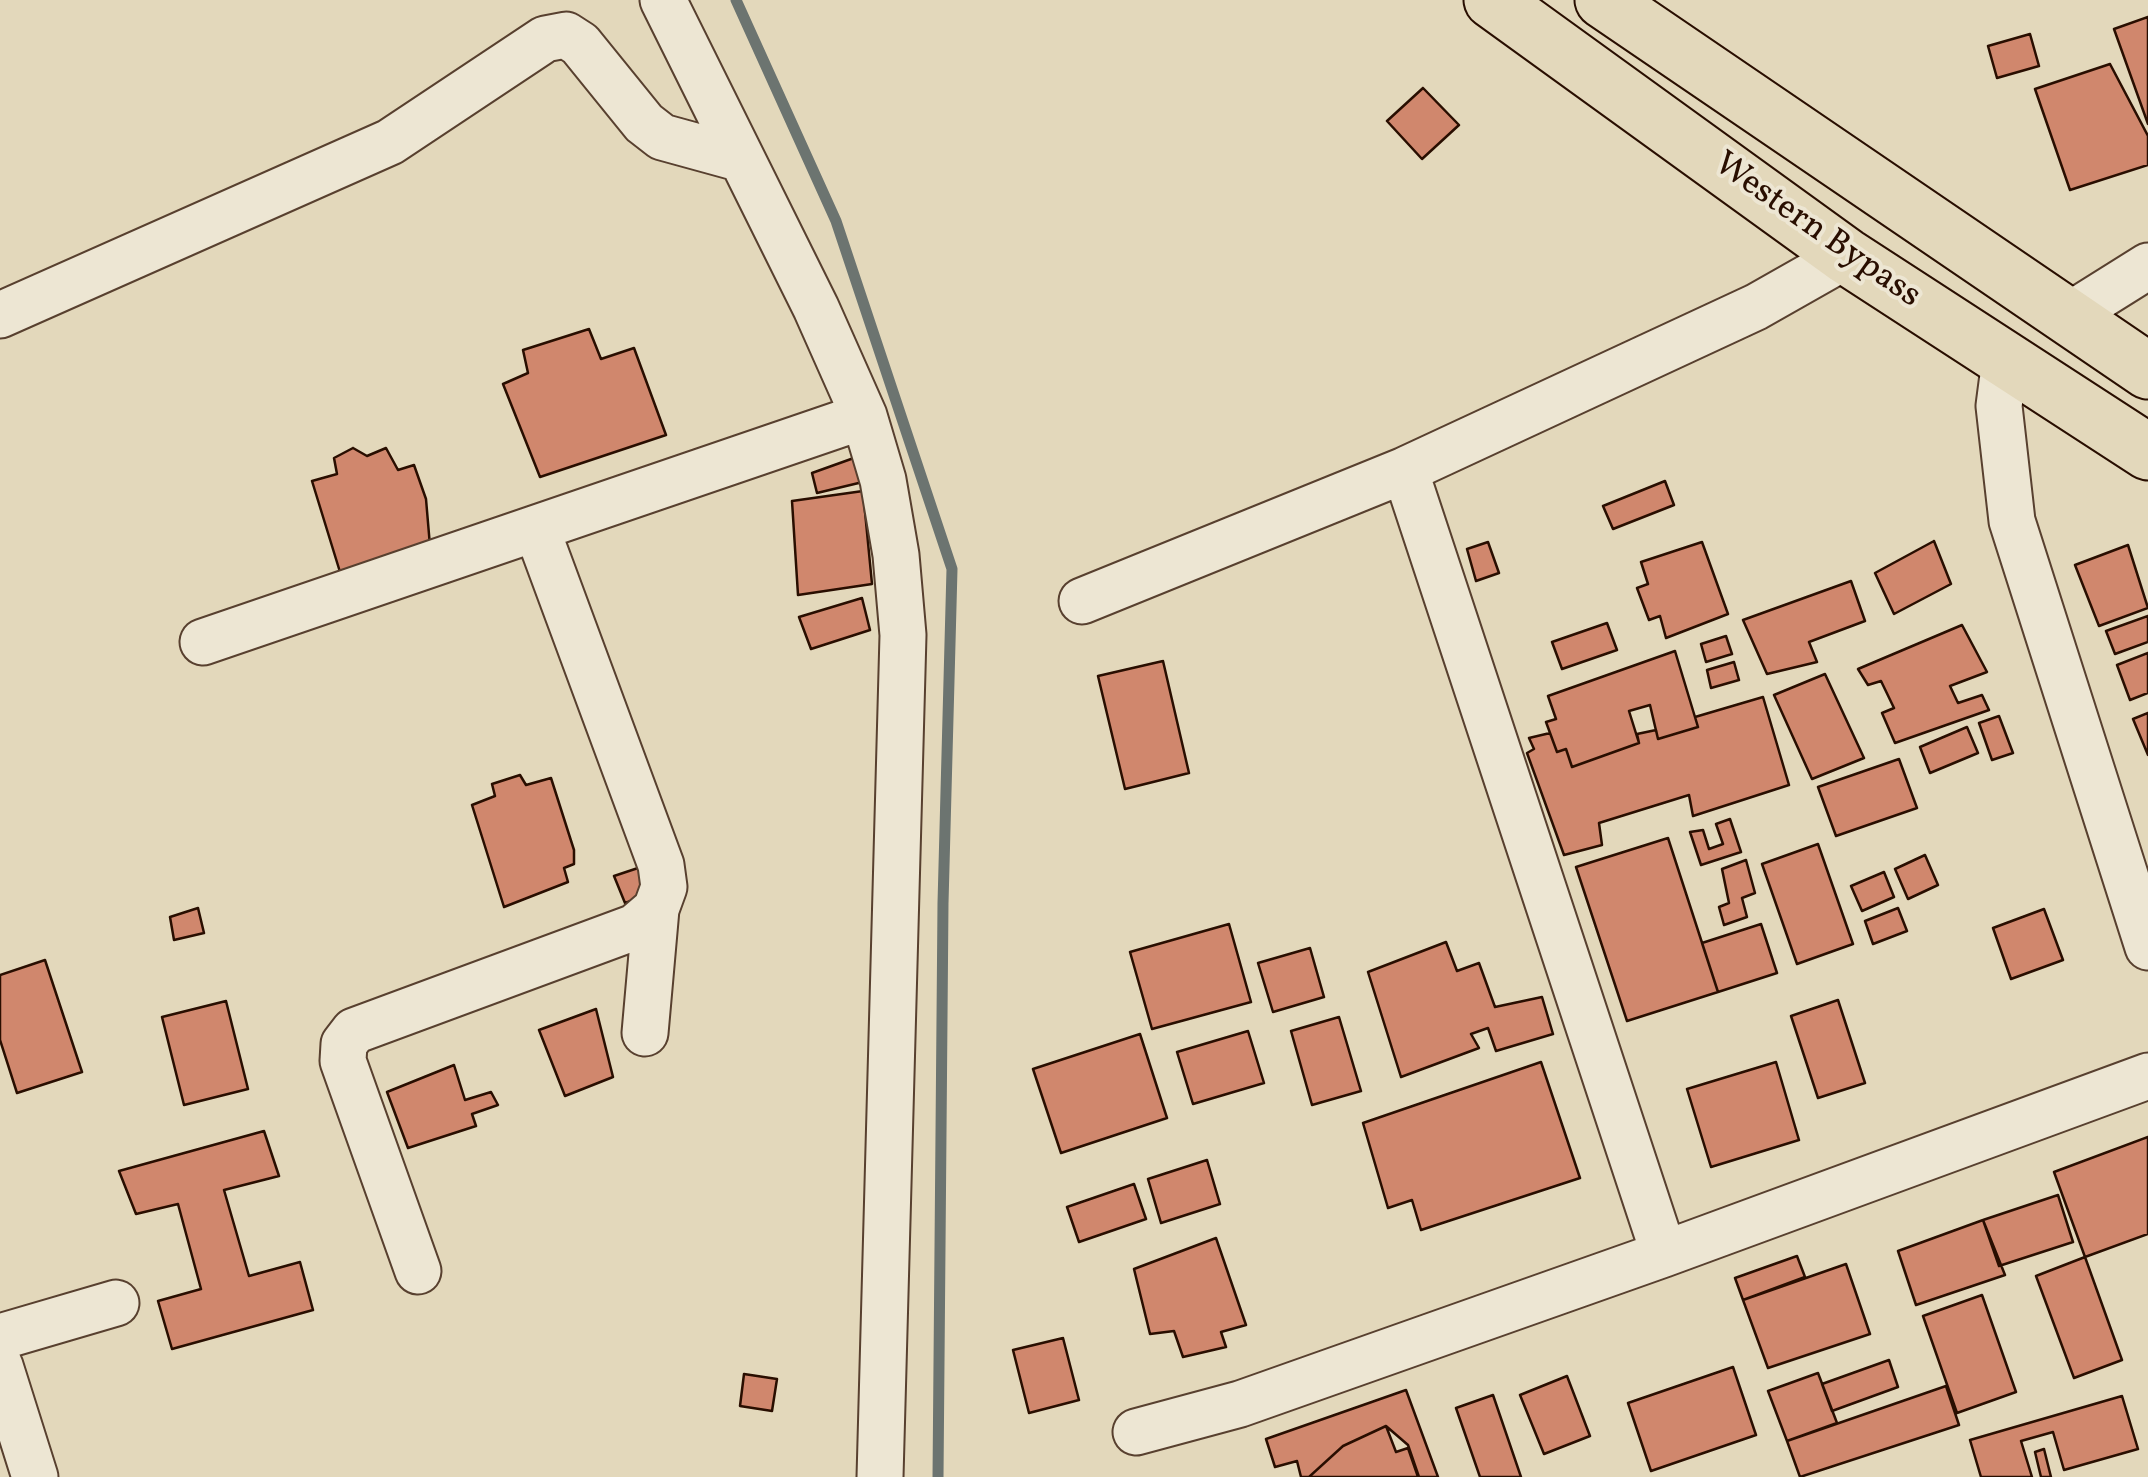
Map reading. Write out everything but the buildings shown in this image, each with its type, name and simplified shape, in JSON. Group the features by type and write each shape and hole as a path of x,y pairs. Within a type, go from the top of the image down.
{"main road":[{"name":"Western Bypass","path":"1492,0 1846,256 2148,452"},
{"name":"Western Bypass","path":"1604,0 2148,371"}],"street":[{"path":"664,0 864,416 891,520 903,634 880,1477"},
{"path":"0,315 390,142 545,39 566,36 580,44 644,123 662,137 742,159"},
{"path":"1082,601 1406,470 1756,306 1846,256"},
{"path":"2065,318 2148,266"},
{"path":"2005,360 1999,406 2012,521 2148,947"},
{"path":"203,642 864,416"},
{"path":"1406,470 1664,1254"},
{"path":"538,530 661,865 664,887 656,908 645,1033"},
{"path":"418,1270 343,1061 344,1044 354,1030 635,926 656,908"},
{"path":"1136,1432 1240,1404 2148,1076"},
{"path":"0,1336 116,1303"},
{"path":"0,1366 9,1426 35,1477"}],"waterway":[{"path":"736,0 836,221 952,569 943,903 938,1477"}]}
